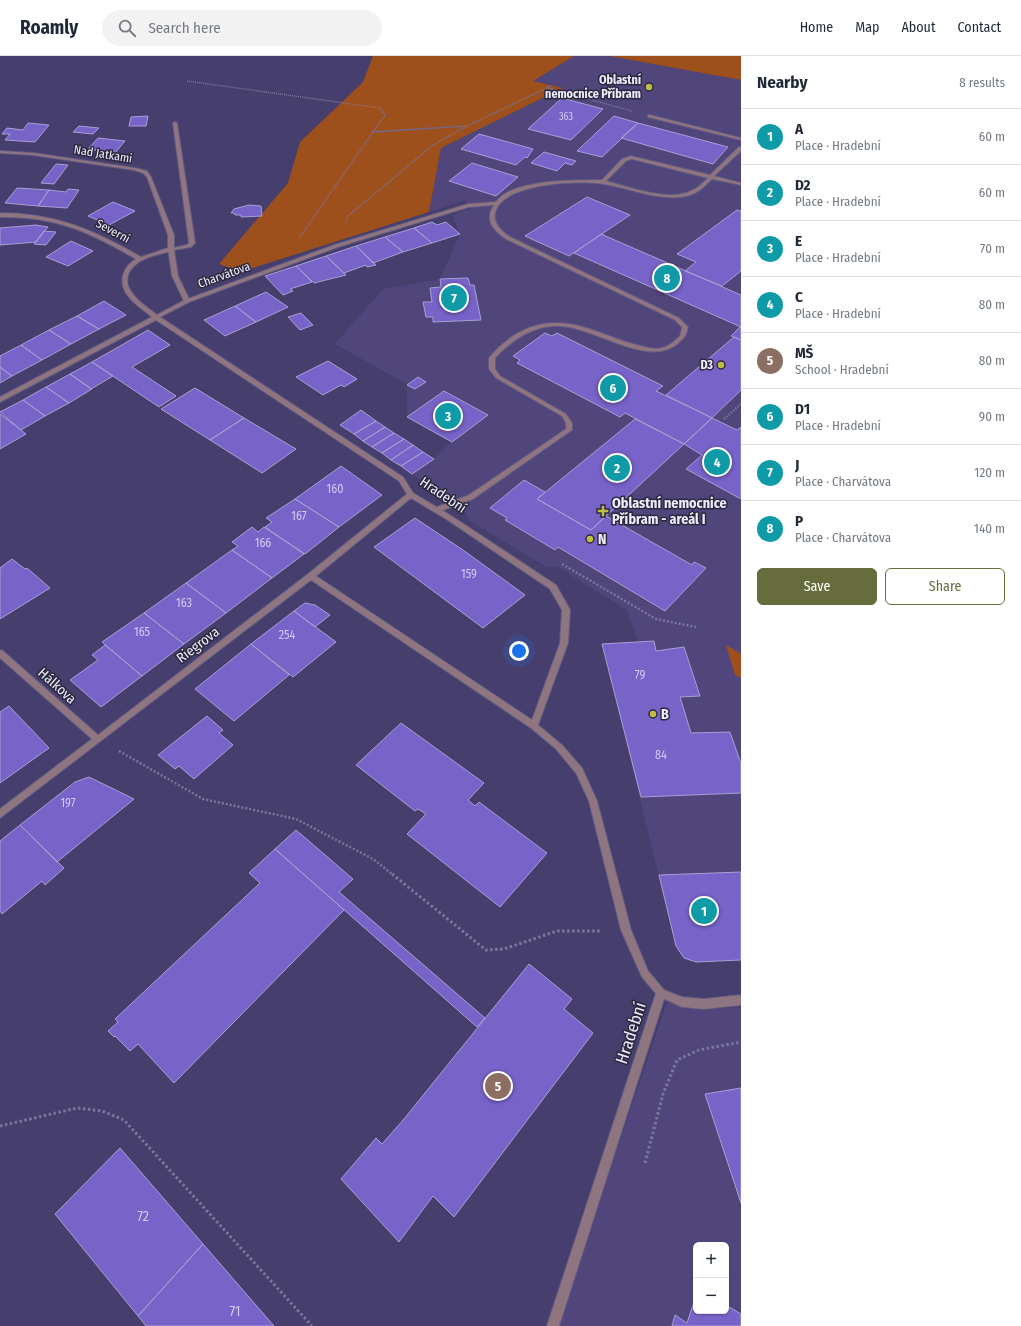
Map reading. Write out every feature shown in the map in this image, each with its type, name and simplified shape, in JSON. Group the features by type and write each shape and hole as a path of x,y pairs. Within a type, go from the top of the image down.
{"street":[{"path":"650,116 741,139"},
{"path":"139,258 150,254 189,246 192,243 176,123"},
{"path":"436,510 471,497 569,430 569,423 564,415 498,378 492,370 492,358 500,348 515,336 533,327 553,324 579,327 631,347 652,350 665,349 683,336 685,327 677,319 512,241 499,233 493,225 492,215 496,202 510,193 532,186 567,181 603,182 668,196 682,196 693,193 741,148"},
{"name":"Nad Jatkami","path":"0,152 33,154 135,169 145,172 149,177 171,235 171,249"},
{"path":"603,182 624,160 631,157 741,184"},
{"name":"Charvátova","path":"0,400 188,301 336,246 470,204 496,202"},
{"name":"Severní","path":"0,215 15,214 40,216 81,228 107,239 139,258 128,267 124,278 128,293 156,317"},
{"path":"171,249 174,276 188,301"},
{"name":"Hradební","path":"156,317 401,479 411,495 553,588 566,610 564,643 534,726"},
{"name":"Riegrova","path":"0,814 310,576 411,495"},
{"name":"Hradební","path":"310,576 534,726 559,747 579,771 593,801 626,930 645,974 662,993 553,1326"},
{"name":"Hálkova","path":"0,653 97,739"},
{"path":"662,993 682,1002 704,1004 741,1000"}],"path":[{"path":"187,81 380,108 385,115 282,266"},
{"path":"336,246 348,216 433,145 467,126 551,86"},
{"path":"548,88 650,116"},
{"path":"372,132 467,126"},
{"path":"724,419 741,404"},
{"path":"555,560 656,619 696,627"},
{"path":"97,739 203,799 296,820 373,859 486,950 504,949 557,931 626,930"},
{"path":"645,1163 662,1094 677,1060 699,1050 741,1042"},
{"path":"0,1126 77,1108 102,1110 124,1120 312,1326"}],"shaded area":[{"path":"373,56 574,56 533,81 563,88 441,148 429,212 240,272 219,264 288,183 300,142 363,82"},
{"name":"Oblastní nemocnice Příbram - areál I","path":"574,56 609,56 741,80 741,960 696,962 684,958 676,946 602,644 638,642 627,610 558,567 547,567 470,521 459,502 412,474 434,459 451,442 407,417 407,384 335,344 383,289 440,279 460,234 452,215 473,208 465,200 429,212 441,148 563,88 533,81"},
{"path":"609,56 741,56 741,80"},
{"path":"726,645 741,654 741,678 735,675"},
{"path":"668,1000 687,1008 712,1009 741,1007 741,1326 556,1326"}],"building":[{"path":"562,98 603,109 571,140 528,129"},
{"path":"148,116 146,126 129,126 131,117"},
{"path":"614,116 638,123 602,157 577,151"},
{"path":"28,123 49,125 35,142 5,140 10,134 2,134 7,128 23,130"},
{"path":"638,123 728,147 713,164 621,138"},
{"path":"79,126 99,128 93,134 73,132"},
{"path":"479,134 533,149 527,158 525,157 516,165 461,149"},
{"path":"98,138 125,141 115,153 88,149"},
{"path":"544,152 576,161 572,165 565,163 557,171 531,163"},
{"path":"472,163 518,177 496,196 449,181"},
{"path":"56,164 68,165 54,184 41,183"},
{"path":"17,188 49,190 38,206 5,203"},
{"path":"68,189 79,190 67,208 38,206 49,190 66,192"},
{"path":"587,197 630,215 569,256 525,236"},
{"path":"113,202 135,211 109,225 88,216"},
{"path":"249,205 261,206 262,216 241,217 241,215 231,213 234,209"},
{"path":"737,210 741,211 741,271 722,286 685,271 696,262 677,254"},
{"path":"432,222 437,225 446,222 460,234 432,243 414,228"},
{"path":"36,225 48,227 36,242 0,245 0,228"},
{"path":"414,228 432,243 403,252 385,237"},
{"path":"44,231 56,232 46,245 34,244"},
{"path":"601,234 741,295 741,327 574,253"},
{"path":"385,237 403,252 373,263 356,246"},
{"path":"71,241 93,251 68,266 46,257"},
{"path":"356,246 376,265 367,267 366,265 344,273 326,256"},
{"path":"326,256 346,275 314,283 296,266"},
{"path":"296,266 312,282 290,289 293,291 283,295 265,276"},
{"path":"468,278 470,285 474,285 481,320 433,322 433,317 426,317 423,302 432,302 430,288 441,287 440,279"},
{"path":"266,292 288,307 256,322 235,306"},
{"path":"104,301 126,315 99,329 77,316"},
{"path":"235,306 256,322 225,336 204,320"},
{"path":"301,313 313,325 300,330 288,317"},
{"path":"77,316 99,329 71,344 49,330"},
{"path":"741,327 741,340 731,336"},
{"path":"49,330 71,344 42,360 21,345"},
{"path":"148,330 170,345 132,367 176,396 159,407 92,362"},
{"path":"545,333 552,336 557,333 663,386 656,391 712,418 684,444 625,413 620,417 517,363 520,360 513,356"},
{"name":"D3","path":"734,337 741,340 741,390 712,418 666,395"},
{"path":"21,345 42,360 12,376 0,367 0,356"},
{"path":"328,361 357,379 344,387 341,385 323,395 296,377"},
{"path":"92,362 113,376 91,389 70,374"},
{"path":"0,367 12,376 0,383"},
{"path":"70,374 92,389 69,403 46,387"},
{"path":"418,377 426,382 415,389 407,385"},
{"path":"46,387 69,403 45,416 23,400"},
{"path":"195,388 244,418 210,440 161,409"},
{"path":"444,391 488,415 452,442 407,417"},
{"path":"23,400 45,416 21,430 0,412"},
{"path":"361,410 376,421 354,434 340,425"},
{"path":"0,414 26,434 0,449"},
{"path":"244,418 296,449 262,473 210,440"},
{"path":"712,418 737,430 741,427 741,499 686,469 702,455 684,444"},
{"path":"635,419 684,444 591,530 537,499"},
{"path":"376,421 385,427 363,441 354,434"},
{"path":"385,427 394,433 372,447 363,441"},
{"path":"394,433 404,439 382,453 372,447"},
{"path":"404,439 413,445 391,460 382,453"},
{"path":"413,445 423,452 401,466 391,460"},
{"path":"423,452 434,459 412,474 401,466"},
{"path":"341,466 382,495 339,527 295,499"},
{"name":"N","path":"524,480 545,492 537,499 591,530 606,516 692,565 694,562 706,568 665,611 558,547 555,550 505,520 507,518 490,508"},
{"path":"295,499 339,527 305,554 265,527 272,522 266,518"},
{"path":"415,518 463,550 525,595 483,628 374,547"},
{"path":"252,527 258,532 264,527 304,554 272,578 232,550 238,546 232,542"},
{"path":"232,550 272,578 226,613 186,583"},
{"path":"12,559 25,569 27,568 50,588 0,619 0,568"},
{"path":"186,583 226,613 184,644 144,613"},
{"path":"305,603 315,605 330,615 315,627 294,611"},
{"path":"294,611 336,642 293,677 251,644"},
{"path":"144,613 184,644 142,676 102,642"},
{"name":"B","path":"654,641 656,651 684,647 700,696 680,697 691,733 730,732 741,764 741,793 641,797 602,644"},
{"path":"251,644 289,675 234,721 195,689"},
{"path":"105,645 142,676 101,707 70,680 98,660 92,655"},
{"path":"9,706 49,748 0,783 0,712"},
{"path":"207,716 223,730 219,733 233,745 194,779 179,766 175,769 158,755"},
{"path":"401,723 484,783 468,800 475,806 479,802 547,853 500,907 407,834 426,814 418,809 415,811 356,765"},
{"path":"89,777 134,799 57,862 20,825 75,782"},
{"path":"20,825 64,868 45,885 42,881 2,914 0,911 0,841"},
{"path":"296,830 353,879 339,892 485,1018 477,1027 275,849"},
{"path":"275,849 344,910 174,1083 138,1044 130,1051 108,1031 118,1022 115,1019 260,883 249,873"},
{"path":"741,872 741,960 696,962 684,958 676,946 659,875"},
{"path":"529,964 572,999 564,1009 593,1033 454,1217 433,1196 399,1242 341,1179 376,1138 382,1144 404,1119"},
{"path":"741,1088 741,1203 705,1094"},
{"path":"120,1148 203,1244 138,1316 55,1214"},
{"path":"203,1244 274,1326 146,1326 138,1316"},
{"path":"693,1305 693,1314 729,1314 729,1307 741,1314 741,1326 672,1326 675,1315 687,1323"}],"place":[{"name":"Oblastní nemocnice Příbram","path":"649,87"},
{"name":"P","path":"667,278"},
{"name":"J","path":"454,298"},
{"name":"D3","path":"721,365"},
{"name":"D1","path":"613,388"},
{"name":"E","path":"448,416"},
{"name":"C","path":"717,462"},
{"name":"D2","path":"617,468"},
{"name":"Oblastní nemocnice Příbram - areál I","path":"603,511"},
{"name":"N","path":"590,539"},
{"name":"B","path":"653,714"},
{"name":"A","path":"704,911"},
{"name":"MŠ","path":"498,1086"}]}
